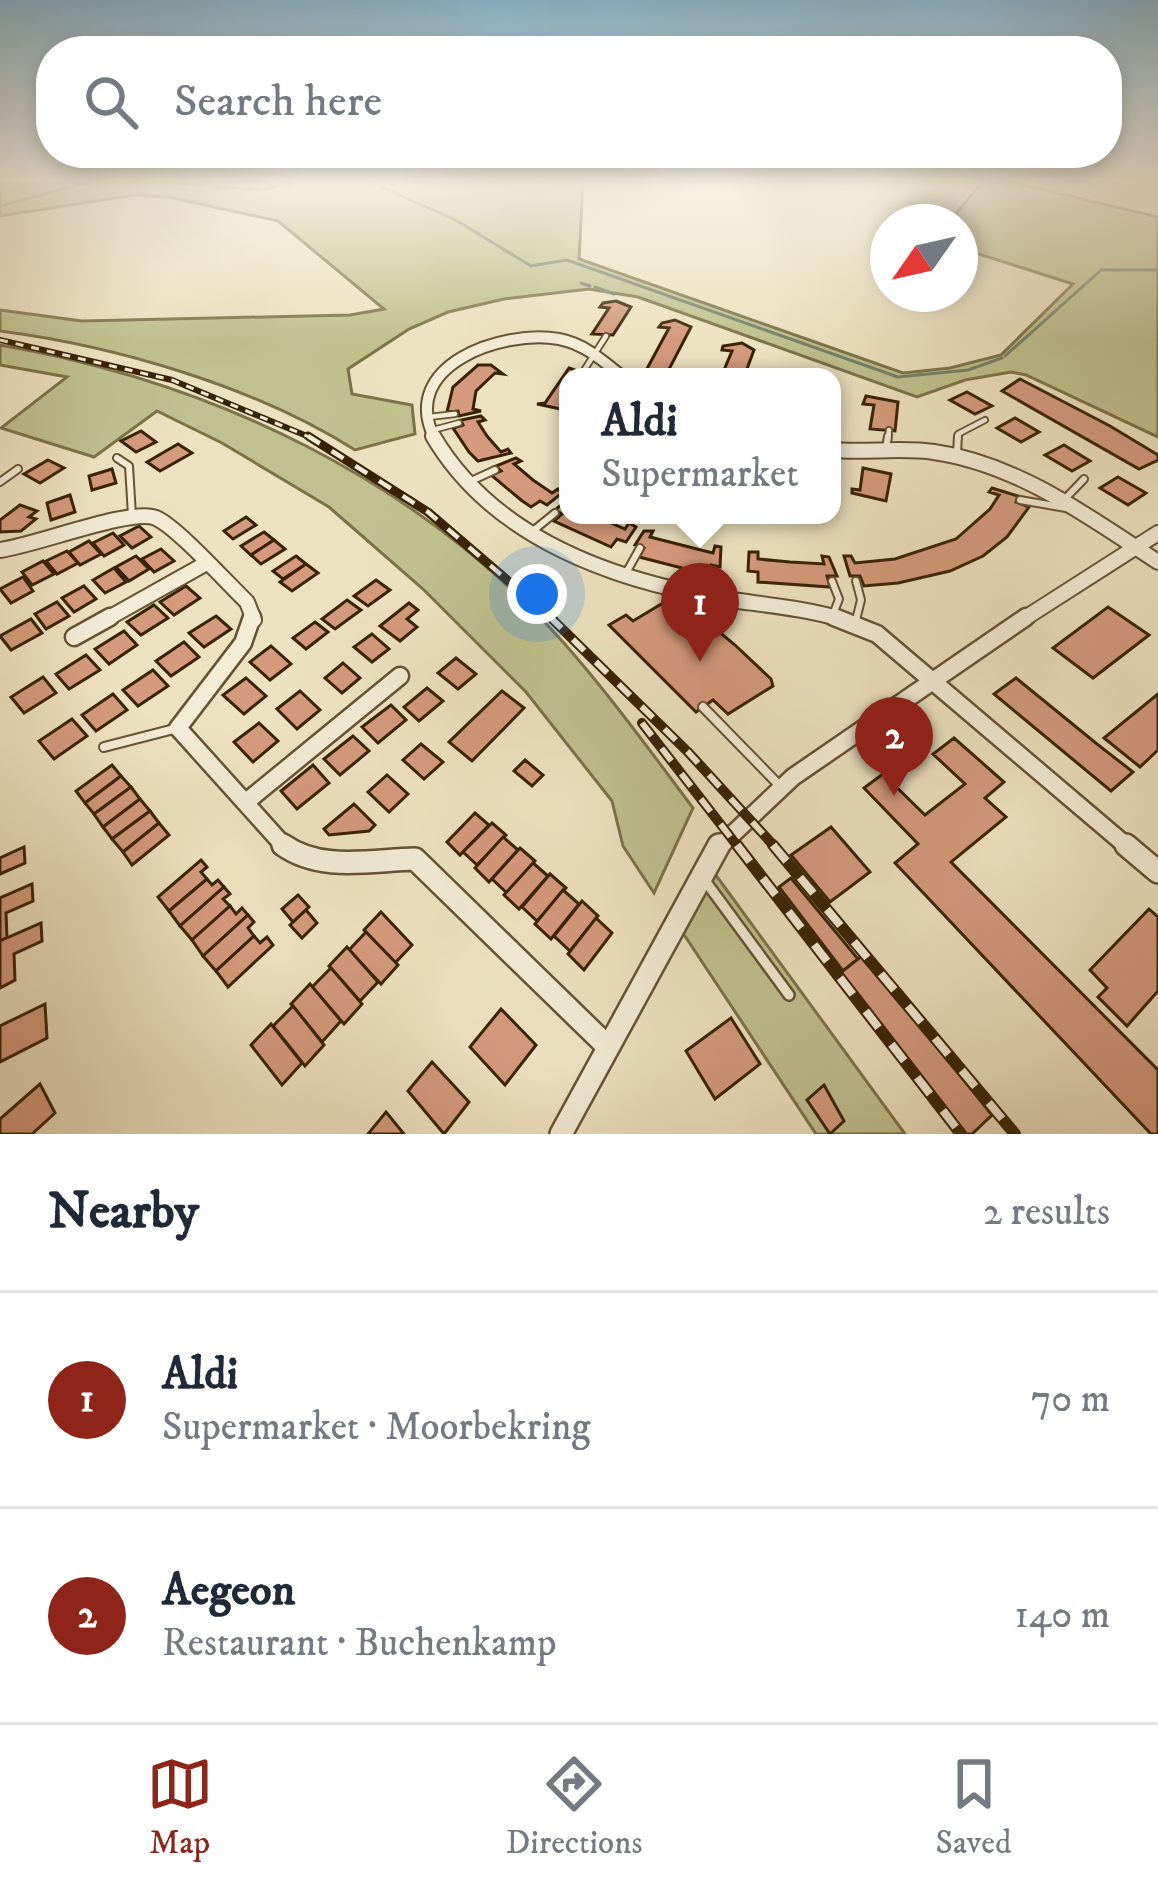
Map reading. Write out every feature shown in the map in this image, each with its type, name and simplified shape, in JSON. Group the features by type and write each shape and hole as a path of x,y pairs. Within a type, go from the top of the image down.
{"street":[{"path":"612,368 575,344 541,338 479,350 436,378 428,394 428,424 468,483 532,532 569,552 704,595 833,616 884,638 1158,872"},
{"path":"841,451 957,457 1003,470 1158,562"},
{"path":"0,550 33,546 132,515 157,518 248,602 254,621 243,643 178,728 286,848 314,862 415,859 608,1047"},
{"path":"561,1134 721,842 787,781 1158,533"},
{"path":"74,637 205,564"},
{"path":"246,802 400,676"}],"lane":[{"path":"585,368 606,336"},
{"path":"428,424 455,414"},
{"path":"957,457 958,434 985,420"},
{"path":"428,424 459,423"},
{"path":"886,453 889,430"},
{"path":"117,458 129,466 132,515"},
{"path":"0,482 18,470"},
{"path":"468,483 495,470"},
{"path":"1020,500 1058,510 1084,479"},
{"path":"532,532 555,513"},
{"path":"626,573 640,548"},
{"path":"832,581 838,599 833,616"},
{"path":"855,623 861,600 856,581"},
{"path":"703,707 787,781"},
{"path":"104,747 178,728"},
{"path":"700,874 789,995"}],"green space":[{"path":"294,234 580,234 579,259 903,373 1001,355 1073,284 978,254 978,234 1158,234 1158,437 1026,375 1011,372 965,380 917,397 638,297 589,289 504,299 448,312 409,329 348,369 352,394 412,405 415,434 355,450 274,407 184,372 90,347 0,331 0,310 82,321 350,315 384,309"},
{"path":"0,345 157,384 307,446 377,486 506,584 580,662 693,808 654,893 623,846 612,801 526,692 423,589 329,507 222,443 157,411 94,457 1,428 67,377 0,365"},
{"path":"707,863 905,1134 816,1134 675,921"}],"building":[{"path":"616,301 631,307 613,335 592,334 609,308 600,307"},
{"path":"675,320 691,327 670,368 647,368 669,328 659,327"},
{"path":"742,343 754,350 747,368 725,368 732,351 722,350"},
{"path":"478,365 491,365 503,374 495,373 476,391 473,409 481,411 459,416 458,411 447,412 453,387"},
{"path":"1020,379 1110,426 1158,455 1158,460 1139,469 1002,391"},
{"path":"559,383 559,409 537,404 545,403"},
{"path":"967,392 992,406 975,414 950,400"},
{"path":"866,396 898,402 895,431 870,429 874,405 863,404"},
{"path":"481,416 485,420 478,422 487,436 501,452 508,449 511,453 478,461 469,452 453,428 463,425 461,420"},
{"path":"1015,418 1039,432 1021,442 997,428"},
{"path":"141,431 156,442 136,452 121,441"},
{"path":"178,444 192,453 160,471 147,462"},
{"path":"1064,445 1090,461 1072,471 1045,455"},
{"path":"516,458 521,461 514,464 552,493 558,489 559,495 547,505 540,501 531,507 491,475 501,471 496,466"},
{"path":"48,460 64,468 40,483 24,474"},
{"path":"863,468 891,474 886,501 852,493 852,489 860,490"},
{"path":"112,469 116,483 92,490 89,476"},
{"path":"1118,477 1146,493 1128,505 1100,488"},
{"path":"992,488 1018,496 1016,502 1029,507 1007,537 983,556 950,571 898,583 864,586 860,576 850,576 844,556 851,556 855,563 895,559 956,539 990,509 999,495 989,492"},
{"path":"70,495 75,512 51,520 47,503"},
{"path":"20,505 37,511 29,517 36,519 21,531 0,532 0,520"},
{"path":"246,517 256,525 233,539 224,531"},
{"path":"561,524 636,527 626,542 617,539 611,547"},
{"path":"139,526 151,537 132,548 120,536"},
{"path":"644,531 653,531 650,537 713,553 715,546 721,547 720,567 711,565 709,575 639,557 644,548 635,545"},
{"path":"264,532 274,540 251,555 241,546"},
{"path":"113,533 124,545 104,556 93,543"},
{"path":"274,540 285,549 261,564 251,555"},
{"path":"89,541 101,554 80,565 69,552"},
{"path":"161,549 174,561 154,572 142,559"},
{"path":"67,551 78,563 57,574 46,561"},
{"path":"749,552 758,552 758,559 790,562 824,564 822,556 829,557 837,576 827,576 830,587 758,582 758,572 748,571"},
{"path":"136,556 149,569 129,581 116,567"},
{"path":"296,556 306,564 283,579 273,571"},
{"path":"43,561 54,574 32,585 22,572"},
{"path":"306,564 318,573 292,591 280,582"},
{"path":"114,568 126,582 105,593 93,580"},
{"path":"23,577 33,591 11,603 0,589"},
{"path":"376,580 390,590 368,606 354,596"},
{"path":"84,586 96,599 74,612 62,598"},
{"path":"186,586 200,598 174,615 160,602"},
{"path":"347,600 361,610 335,629 322,619"},
{"path":"668,600 705,620 771,679 773,686 728,714 713,700 696,712 609,625 626,615 633,621"},
{"path":"57,602 69,616 46,629 35,614"},
{"path":"409,603 418,610 407,619 417,627 400,641 380,626"},
{"path":"154,605 168,618 141,635 127,622"},
{"path":"1108,607 1149,635 1093,678 1053,648"},
{"path":"216,616 231,629 204,647 189,633"},
{"path":"31,619 42,633 11,650 0,636"},
{"path":"315,622 328,632 306,649 293,638"},
{"path":"124,631 137,645 109,664 95,649"},
{"path":"372,634 389,649 372,662 354,647"},
{"path":"184,642 199,657 171,676 156,661"},
{"path":"271,646 291,664 270,680 250,662"},
{"path":"86,655 100,670 69,689 56,674"},
{"path":"456,658 476,674 458,689 438,673"},
{"path":"343,663 360,678 342,693 325,678"},
{"path":"153,670 168,686 138,706 123,690"},
{"path":"43,677 56,693 24,713 11,697"},
{"path":"246,678 266,696 244,714 223,695"},
{"path":"1016,678 1133,772 1111,791 994,694"},
{"path":"427,688 443,701 419,721 404,707"},
{"path":"300,691 320,710 297,729 277,709"},
{"path":"502,691 524,708 472,761 449,742"},
{"path":"113,694 127,710 96,731 82,715"},
{"path":"1158,694 1158,750 1140,767 1104,738"},
{"path":"391,705 406,720 378,743 362,727"},
{"path":"72,719 87,736 54,759 39,741"},
{"path":"259,723 278,741 253,762 234,742"},
{"path":"353,736 369,751 340,775 324,759"},
{"path":"954,738 1004,782 985,798 1006,817 951,862 1158,1070 1158,1134 1151,1134 895,863 918,844 864,788 883,774 925,815 965,784 933,754"},
{"path":"421,744 443,762 424,779 403,760"},
{"path":"525,760 543,775 532,786 514,771"},
{"path":"112,765 121,776 85,803 76,791"},
{"path":"313,765 329,783 297,809 281,791"},
{"path":"387,775 408,794 389,812 368,792"},
{"path":"121,776 131,787 94,814 85,803"},
{"path":"131,787 140,799 103,827 94,814"},
{"path":"140,799 150,811 112,839 103,827"},
{"path":"354,804 375,825 369,831 329,835 324,829"},
{"path":"150,811 159,823 123,852 112,839"},
{"path":"475,813 489,825 460,855 447,842"},
{"path":"159,823 169,835 132,865 123,852"},
{"path":"492,823 506,835 477,865 463,852"},
{"path":"831,827 870,872 830,902 791,855"},
{"path":"503,837 518,850 489,882 475,868"},
{"path":"24,847 25,863 0,874 0,858"},
{"path":"520,848 535,861 507,893 492,879"},
{"path":"201,860 207,867 201,872 207,879 169,911 158,897"},
{"path":"533,863 548,876 519,909 504,895"},
{"path":"550,874 566,888 537,921 522,907"},
{"path":"791,878 858,959 843,971 779,887"},
{"path":"207,879 212,885 218,880 224,887 180,926 169,911"},
{"path":"32,884 33,901 6,913 7,938 0,941 0,898"},
{"path":"224,887 230,894 223,899 230,906 192,940 180,926"},
{"path":"563,890 579,904 551,939 535,924"},
{"path":"298,895 309,907 293,922 282,909"},
{"path":"582,901 598,916 570,951 554,936"},
{"path":"230,906 236,914 242,908 248,915 203,956 192,940"},
{"path":"1149,909 1158,917 1158,991 1127,1026 1098,997 1107,988 1090,970"},
{"path":"306,910 317,923 302,938 290,925"},
{"path":"381,912 412,945 395,963 364,930"},
{"path":"248,915 254,922 248,928 254,936 216,971 203,956"},
{"path":"596,918 612,933 584,970 568,954"},
{"path":"41,923 42,941 14,954 15,980 0,988 0,941"},
{"path":"366,932 398,965 381,984 349,950"},
{"path":"254,936 260,943 267,937 273,945 228,987 216,971"},
{"path":"347,947 378,982 360,1001 329,966"},
{"path":"863,955 992,1115 972,1134 964,1134 839,974"},
{"path":"331,968 362,1004 344,1024 312,987"},
{"path":"310,984 341,1021 322,1042 291,1004"},
{"path":"45,1004 47,1038 0,1062 0,1026"},
{"path":"293,1006 324,1045 305,1066 273,1026"},
{"path":"501,1009 536,1045 505,1085 470,1047"},
{"path":"731,1018 760,1064 715,1099 686,1051"},
{"path":"271,1024 302,1063 282,1085 251,1045"},
{"path":"432,1062 469,1102 444,1134 408,1091"},
{"path":"40,1084 55,1113 32,1134 0,1134 0,1119"},
{"path":"824,1085 844,1121 830,1134 807,1100"},
{"path":"386,1112 404,1134 368,1134"}],"waterway":[{"path":"478,234 531,266 567,260 898,377 968,370 1002,358"},
{"path":"1005,356 1101,270 1158,270"},
{"path":"581,283 590,286"},
{"path":"595,287 614,294"}],"railway":[{"path":"0,340 172,380 310,437"},
{"path":"310,437 428,512 554,620"},
{"path":"550,617 688,752 776,848"},
{"path":"642,723 739,848"},
{"path":"737,845 961,1134"},
{"path":"773,845 1015,1134"}],"place":[{"name":"Aldi","path":"700,662"},
{"name":"Aegeon","path":"894,796"}]}
